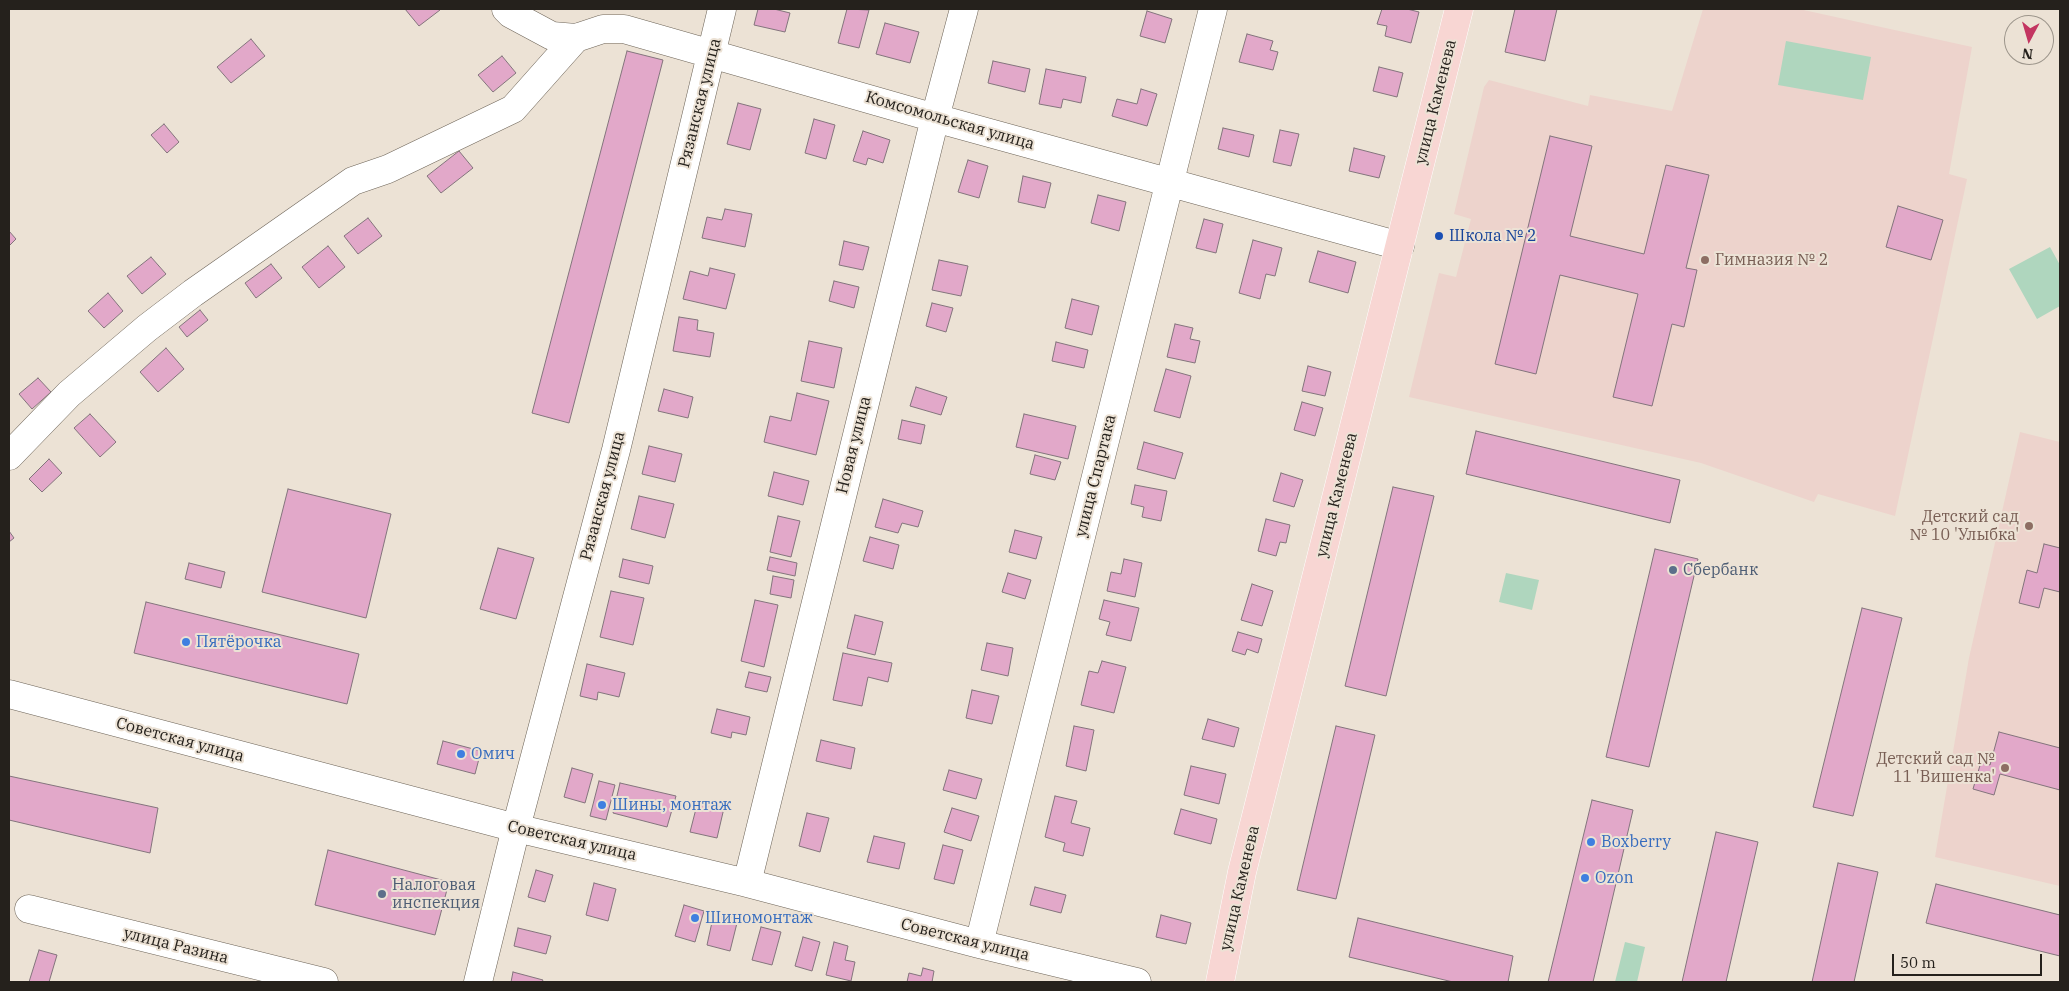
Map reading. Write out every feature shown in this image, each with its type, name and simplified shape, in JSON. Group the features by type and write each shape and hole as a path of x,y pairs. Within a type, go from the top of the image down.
{"main road":[{"name":"улица Каменева","path":"1220,982 1242,872 1459,9"}],"street":[{"name":"Комсомольская улица","path":"506,9 511,14 552,36 576,38 603,29 624,28 935,118 1400,246"},
{"name":"Рязанская улица","path":"478,982 516,828 616,450 722,9"},
{"name":"Новая улица","path":"747,883 935,118 964,9"},
{"name":"улица Спартака","path":"979,944 1213,9"},
{"path":"9,456 69,394 147,328 193,293 353,181 388,169 513,109 576,38"},
{"name":"Советская улица","path":"9,694 516,828 747,883 979,944 1137,982"},
{"name":"улица Разина","path":"29,910 324,982"}],"shaded area":[{"name":"Гимназия № 2","path":"1703,9 1799,9 1972,47 1949,174 1967,179 1895,516 1818,494 1814,502 1701,463 1409,397 1439,273 1456,277 1471,219 1454,214 1484,87 1489,80 1588,106 1590,95 1672,111"},
{"path":"2020,432 2060,442 2060,886 1935,857 1969,658"}],"green space":[{"path":"1786,41 1871,57 1863,100 1778,85"},
{"path":"2050,247 2060,265 2060,306 2037,319 2009,269"},
{"path":"1506,573 1539,580 1532,610 1499,602"},
{"path":"1625,942 1645,947 1637,982 1615,982"}],"building":[{"path":"405,9 439,9 440,10 419,26"},
{"path":"758,9 774,9 790,13 785,32 754,25"},
{"path":"847,9 869,10 859,48 838,43"},
{"path":"1382,9 1407,9 1419,12 1411,43 1385,36 1387,26 1377,24"},
{"path":"1515,9 1557,9 1545,61 1505,52"},
{"path":"1147,11 1172,19 1165,43 1140,36"},
{"path":"885,23 919,32 910,63 876,54"},
{"path":"1247,34 1273,41 1270,50 1278,52 1273,70 1239,62"},
{"path":"251,39 265,56 231,83 217,67"},
{"path":"627,51 663,60 569,423 532,413"},
{"path":"502,56 516,73 493,92 478,75"},
{"path":"993,61 1030,69 1025,92 988,83"},
{"path":"1379,67 1403,73 1397,97 1373,91"},
{"path":"1046,69 1086,77 1081,103 1063,99 1061,108 1039,104"},
{"path":"1141,89 1157,94 1147,126 1112,116 1117,99 1137,104"},
{"path":"738,103 761,109 750,150 727,144"},
{"path":"814,119 835,125 826,159 805,153"},
{"path":"164,124 179,142 167,153 151,135"},
{"path":"1223,128 1254,135 1249,157 1218,149"},
{"path":"1280,130 1299,134 1291,166 1273,162"},
{"path":"863,131 890,140 883,163 868,158 866,165 853,161"},
{"path":"1550,136 1592,146 1570,236 1644,254 1666,165 1709,175 1686,268 1697,270 1684,327 1672,324 1652,406 1613,397 1638,294 1560,275 1536,374 1495,364"},
{"path":"1354,148 1385,156 1379,178 1349,171"},
{"path":"459,151 473,168 441,193 427,176"},
{"path":"968,160 988,166 979,198 958,192"},
{"path":"1023,176 1051,183 1045,208 1018,202"},
{"path":"1098,195 1126,202 1119,231 1091,223"},
{"path":"1898,206 1943,220 1931,260 1886,247"},
{"path":"725,209 752,214 745,247 702,238 707,217 722,220"},
{"path":"368,218 382,236 358,254 344,236"},
{"path":"1204,219 1223,224 1216,253 1196,248"},
{"path":"9,231 16,239 9,246"},
{"path":"1253,240 1282,248 1275,276 1266,274 1260,299 1239,293"},
{"path":"844,241 869,247 863,270 839,265"},
{"path":"328,246 345,267 319,288 302,267"},
{"path":"1318,251 1356,262 1348,293 1309,282"},
{"path":"151,257 166,274 142,294 127,276"},
{"path":"939,260 968,266 961,296 932,290"},
{"path":"271,264 282,278 256,298 245,283"},
{"path":"710,268 735,274 726,309 683,299 690,271 708,276"},
{"path":"834,281 859,287 854,308 829,301"},
{"path":"108,293 123,311 104,328 88,311"},
{"path":"1072,299 1099,306 1092,335 1065,328"},
{"path":"932,303 953,308 946,332 926,326"},
{"path":"200,310 208,320 187,337 179,327"},
{"path":"679,317 698,320 697,330 714,333 710,357 673,351"},
{"path":"1175,324 1193,328 1190,339 1200,341 1195,363 1167,357"},
{"path":"809,341 842,348 834,388 801,381"},
{"path":"1056,342 1088,350 1084,368 1052,361"},
{"path":"166,348 184,369 158,392 140,372"},
{"path":"1308,366 1331,372 1325,396 1302,391"},
{"path":"1166,369 1191,376 1180,418 1154,411"},
{"path":"38,378 51,392 32,409 19,394"},
{"path":"916,387 947,397 941,415 910,406"},
{"path":"664,389 693,397 688,418 658,411"},
{"path":"797,393 829,401 816,455 764,442 770,416 791,421"},
{"path":"1302,402 1323,408 1315,436 1294,430"},
{"path":"90,414 116,442 100,457 74,428"},
{"path":"1024,414 1076,426 1068,459 1016,447"},
{"path":"902,420 925,425 921,444 898,439"},
{"path":"1476,431 1680,480 1670,523 1466,474"},
{"path":"1144,442 1183,453 1175,479 1137,469"},
{"path":"649,446 682,454 675,482 642,474"},
{"path":"1035,455 1061,462 1055,480 1030,474"},
{"path":"49,459 62,473 42,492 29,479"},
{"path":"774,472 809,481 803,505 768,496"},
{"path":"1281,473 1303,480 1294,507 1273,501"},
{"path":"1135,485 1167,491 1161,521 1142,517 1144,507 1131,504"},
{"path":"1393,487 1434,496 1386,696 1345,686"},
{"path":"288,489 391,514 366,618 262,592"},
{"path":"639,496 674,504 665,538 631,529"},
{"path":"883,499 923,511 918,527 902,523 898,533 875,527"},
{"path":"778,516 800,521 791,557 770,552"},
{"path":"1266,519 1290,525 1286,543 1280,542 1276,556 1258,551"},
{"path":"1015,530 1042,537 1036,559 1009,552"},
{"path":"9,531 14,538 9,542"},
{"path":"870,537 899,545 893,569 863,561"},
{"path":"2044,544 2060,548 2060,592 2044,588 2039,608 2019,603 2027,570 2037,573"},
{"path":"498,548 534,558 516,619 480,609"},
{"path":"1655,549 1698,559 1649,767 1606,757"},
{"path":"770,557 797,563 795,576 767,570"},
{"path":"623,559 653,566 649,584 619,577"},
{"path":"1124,559 1142,563 1135,597 1107,591 1111,572 1121,574"},
{"path":"189,563 225,572 221,588 185,579"},
{"path":"1008,573 1031,580 1025,599 1002,592"},
{"path":"773,576 794,580 791,598 770,594"},
{"path":"1252,584 1273,591 1262,626 1241,620"},
{"path":"611,591 644,598 633,645 600,637"},
{"path":"755,600 778,605 764,667 741,661"},
{"path":"1104,600 1139,608 1131,641 1106,635 1110,622 1099,619"},
{"path":"146,602 359,654 347,704 134,653"},
{"path":"1862,608 1902,618 1853,816 1813,807"},
{"path":"855,615 883,622 875,655 847,648"},
{"path":"1238,632 1262,639 1258,653 1247,649 1245,655 1232,651"},
{"path":"987,643 1013,648 1008,676 981,670"},
{"path":"843,653 892,663 888,682 868,677 862,706 833,700"},
{"path":"1102,661 1126,667 1114,713 1081,705 1089,671 1098,673"},
{"path":"587,664 625,673 619,697 598,692 597,700 580,696"},
{"path":"749,672 771,677 767,692 745,687"},
{"path":"972,690 999,696 992,724 966,718"},
{"path":"717,709 750,717 746,735 732,732 731,738 711,733"},
{"path":"1208,719 1239,728 1234,747 1202,739"},
{"path":"1074,726 1094,730 1086,771 1066,766"},
{"path":"1336,726 1375,735 1336,899 1297,890"},
{"path":"1999,732 2060,748 2060,790 2000,774 1994,795 1973,789 1981,762 1990,765"},
{"path":"821,740 855,748 851,769 816,761"},
{"path":"443,741 481,751 475,774 437,764"},
{"path":"1191,766 1226,774 1219,804 1184,795"},
{"path":"572,768 593,774 585,803 564,797"},
{"path":"949,770 982,779 976,799 943,790"},
{"path":"9,776 158,808 150,853 9,820"},
{"path":"599,781 615,785 606,820 590,816"},
{"path":"620,783 676,796 667,827 613,813"},
{"path":"1055,796 1077,801 1071,823 1090,828 1083,856 1063,851 1065,843 1045,837"},
{"path":"1592,800 1633,810 1593,982 1548,982"},
{"path":"698,801 724,808 717,838 690,832"},
{"path":"952,808 979,816 971,841 944,832"},
{"path":"1181,809 1217,819 1211,844 1174,834"},
{"path":"807,813 829,818 820,852 799,846"},
{"path":"1716,832 1758,842 1726,982 1682,982"},
{"path":"874,836 905,843 899,869 867,862"},
{"path":"943,845 963,850 954,884 934,879"},
{"name":"Налоговая инспекция","path":"328,850 449,882 435,935 315,905"},
{"path":"1838,863 1878,872 1854,982 1812,982"},
{"path":"536,870 553,875 545,902 528,897"},
{"path":"594,883 616,889 608,921 586,915"},
{"path":"1936,884 2060,915 2060,956 1926,923"},
{"path":"1035,887 1066,895 1061,913 1030,905"},
{"path":"684,905 704,911 695,942 675,936"},
{"path":"714,913 738,919 730,951 707,945"},
{"path":"1161,915 1191,923 1186,944 1156,937"},
{"path":"1358,918 1513,956 1508,982 1453,982 1349,957"},
{"path":"761,927 781,932 772,965 752,960"},
{"path":"518,928 551,936 546,954 514,946"},
{"path":"803,937 820,942 812,971 795,966"},
{"path":"834,942 848,946 845,960 855,962 851,981 826,975"},
{"path":"39,950 57,955 49,982 29,982"},
{"path":"923,968 934,971 932,982 907,982 909,973 921,976"},
{"path":"513,972 543,980 542,982 511,982"}],"place":[{"name":"Школа № 2","path":"1439,236"},
{"name":"Гимназия № 2","path":"1705,260"},
{"name":"Детский сад № 10 'Улыбка'","path":"2029,526"},
{"name":"Сбербанк","path":"1673,570"},
{"name":"Пятёрочка","path":"186,642"},
{"name":"Омич","path":"461,754"},
{"name":"Детский сад № 11 'Вишенка'","path":"2005,768"},
{"name":"Шины, монтаж","path":"602,805"},
{"name":"Boxberry","path":"1591,842"},
{"name":"Ozon","path":"1585,878"},
{"name":"Налоговая инспекция","path":"382,894"},
{"name":"Шиномонтаж","path":"695,918"}]}
